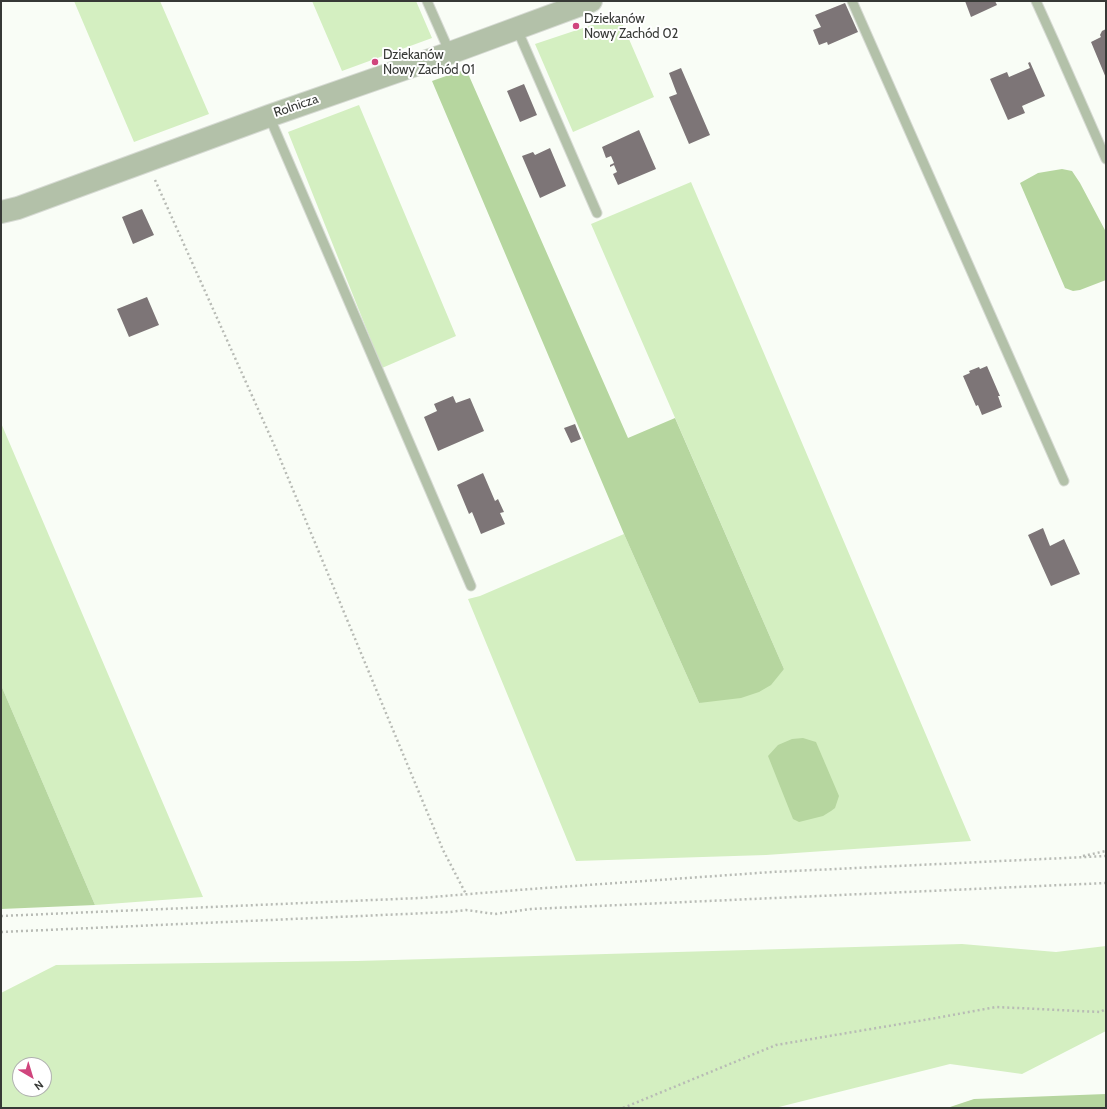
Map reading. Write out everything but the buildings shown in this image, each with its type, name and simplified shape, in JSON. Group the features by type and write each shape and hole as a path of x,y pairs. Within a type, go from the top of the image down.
{"street":[{"name":"Rolnicza","path":"1,212 18,208 269,116 450,53 591,1"}],"lane":[{"path":"427,1 450,53"},
{"path":"852,1 1064,481"},
{"path":"1036,1 1106,159"},
{"path":"516,29 597,213"},
{"path":"269,116 471,586"}],"path":[{"path":"146,161 276,449 440,843 466,894"},
{"path":"1075,858 1106,851"},
{"path":"1,916 412,898 772,872 1106,856"},
{"path":"1,932 450,912 466,910 494,914 531,909 1106,883"},
{"path":"623,1108 776,1045 996,1007 1100,1012 1106,1009"}],"green space":[{"path":"74,1 160,1 209,114 134,142"},
{"path":"312,1 416,1 432,38 342,71"},
{"path":"619,16 654,97 573,132 535,44"},
{"path":"466,69 628,438 675,418 784,669 771,685 759,692 741,698 699,703 624,534 432,81"},
{"path":"359,105 456,336 382,368 288,132"},
{"path":"1062,169 1072,171 1106,232 1106,280 1080,290 1073,291 1065,288 1020,183 1038,173"},
{"path":"691,182 971,841 766,855 576,861 468,599 480,596 624,534 699,703 784,669 591,224"},
{"path":"1,423 203,897 95,905 1,685"},
{"path":"1,685 95,905 1,909"},
{"path":"803,738 816,742 839,796 835,808 831,811 823,816 799,822 793,819 768,756 778,745 792,739"},
{"path":"962,944 1056,952 1106,946 1106,1031 1022,1074 950,1064 775,1108 1,1108 1,993 56,965 357,961"},
{"path":"1106,1094 1106,1108 947,1108 974,1099"}],"place":[{"name":"Dziekanów Nowy Zachód 02","path":"576,26"},
{"name":"Dziekanów Nowy Zachód 01","path":"375,62"}]}
